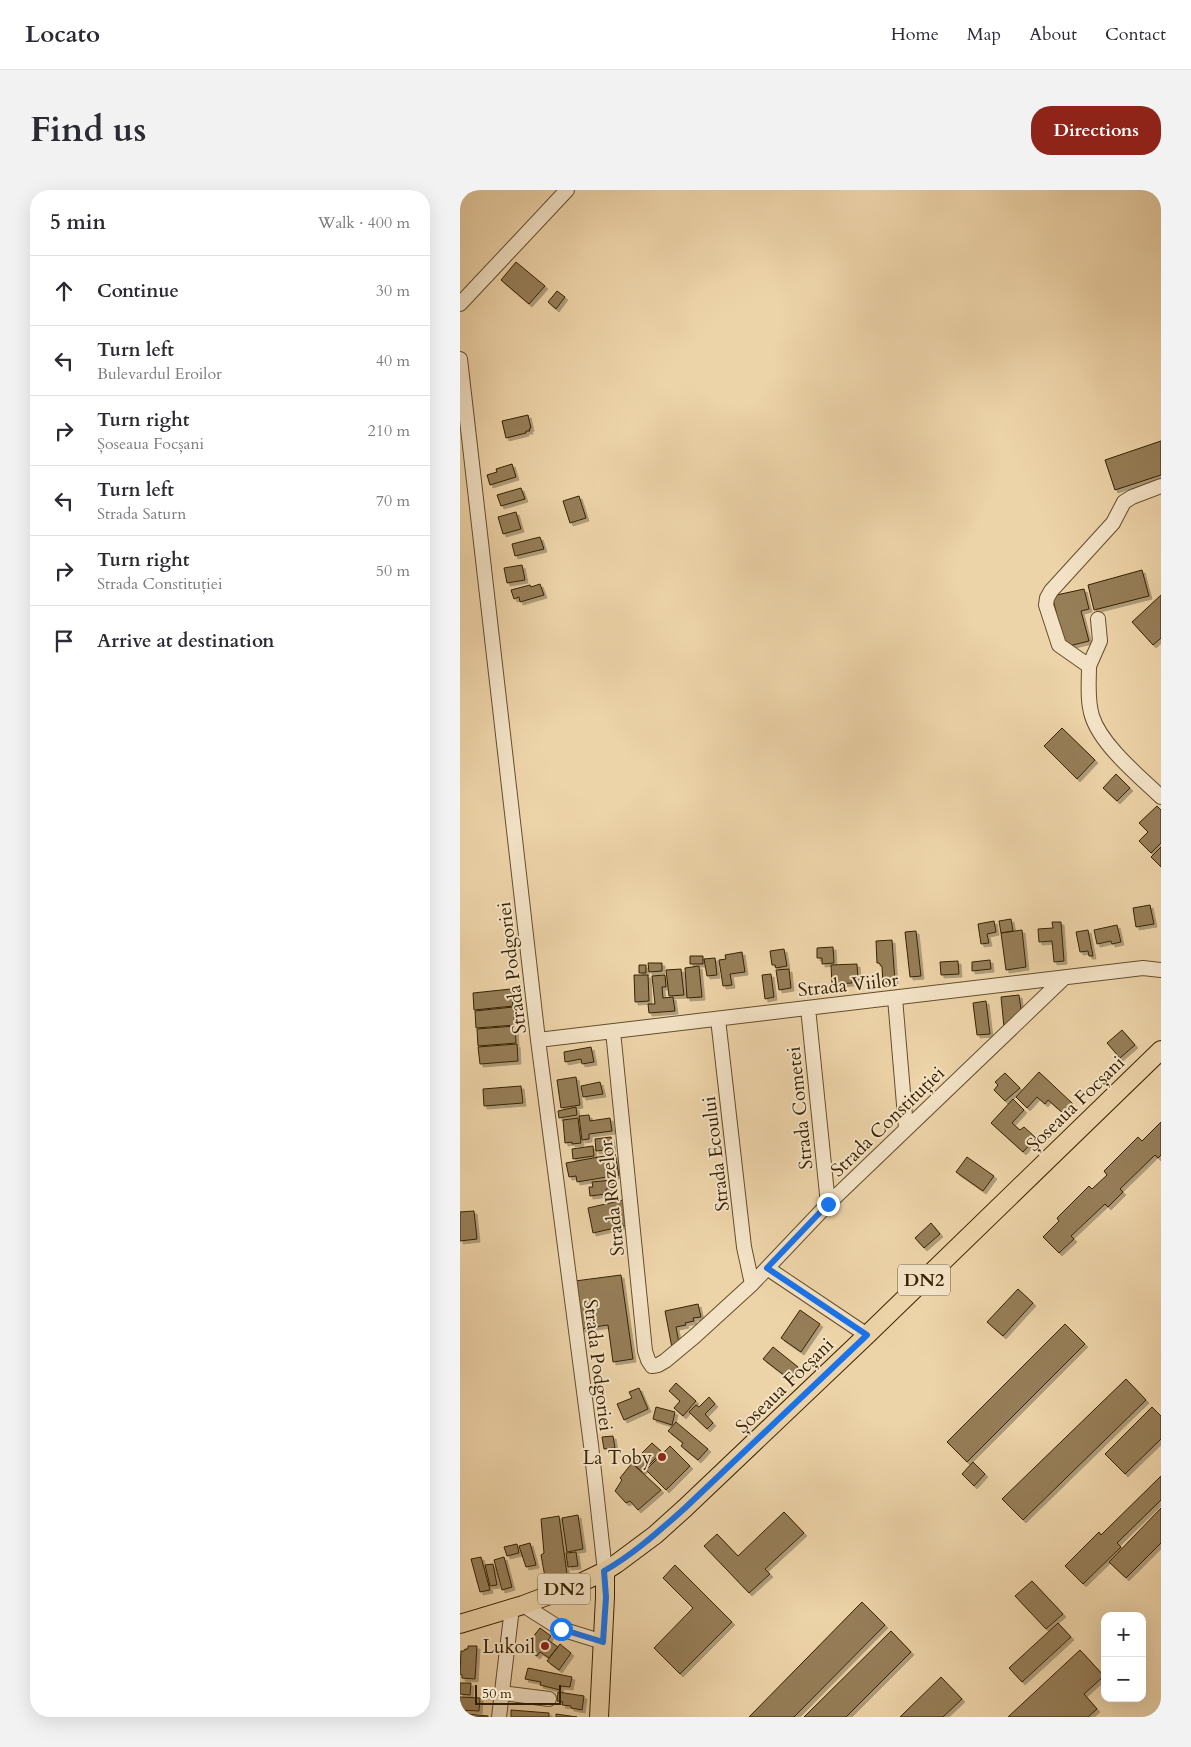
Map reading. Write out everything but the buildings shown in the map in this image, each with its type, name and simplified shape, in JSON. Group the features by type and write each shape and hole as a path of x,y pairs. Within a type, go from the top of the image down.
{"main road":[{"name":"Șoseaua Focșani","path":"460,1624 576,1585 616,1564 655,1535 867,1335 1161,1050"},
{"path":"599,1717 606,1597 604,1571"}],"street":[{"path":"460,304 567,190"},
{"name":"Strada Podgoriei","path":"460,359 538,1040 590,1445 604,1571"},
{"path":"1088,666 1059,645 1046,605 1047,598 1051,590 1113,523 1124,502 1161,486"},
{"path":"1098,619 1100,641 1088,666 1091,714 1104,740 1161,798"},
{"name":"Strada Viilor","path":"538,1040 1148,967 1161,970"},
{"name":"Strada Constituției","path":"648,1360 652,1366 666,1361 752,1284 828,1204 1064,978"},
{"path":"894,998 906,1128"},
{"name":"Strada Cometei","path":"808,1008 828,1204"},
{"name":"Strada Ecoului","path":"718,1019 744,1247 752,1284"},
{"name":"Strada Rozelor","path":"613,1031 645,1352 648,1360"},
{"path":"767,1268 867,1335"},
{"path":"499,1717 518,1606 561,1629 603,1642"},
{"path":"502,1693 549,1700"}],"place":[{"name":"La Toby","path":"662,1457"},
{"name":"Lukoil","path":"545,1646"}],"route":[{"path":"561,1629 603,1642 606,1597 604,1571 655,1535 867,1335 767,1268 828,1204"}]}
